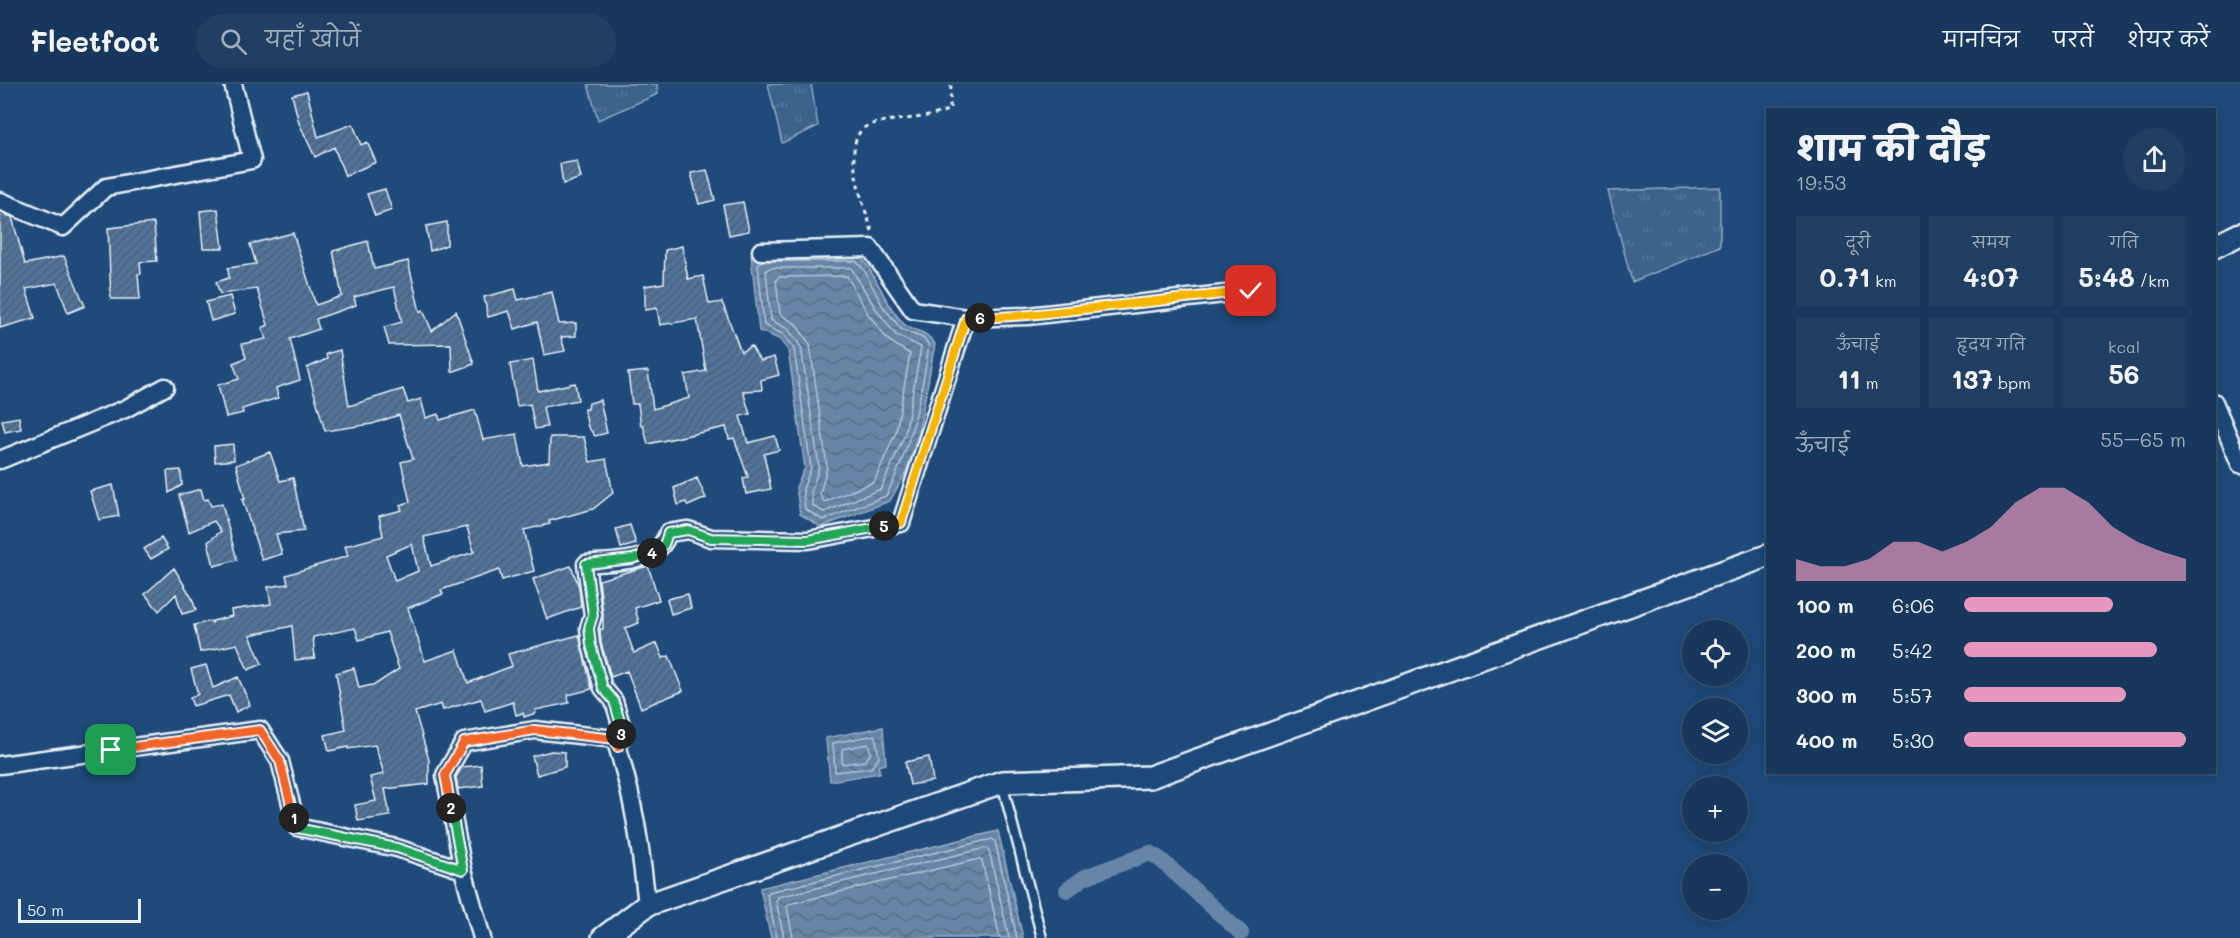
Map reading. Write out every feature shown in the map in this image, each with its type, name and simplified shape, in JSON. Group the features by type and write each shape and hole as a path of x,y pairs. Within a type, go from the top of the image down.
{"street":[{"path":"0,201 63,227 106,187 252,160 233,84"},
{"path":"2216,246 2240,234"},
{"path":"761,251 870,248 913,310 966,318 1028,315 1251,291"},
{"path":"618,747 622,728 614,701 603,688 591,645 589,628 593,615 586,564 632,559 656,552 664,545 668,533 688,530 711,538 808,540 901,523 966,318"},
{"path":"0,460 38,442 124,409 165,387"},
{"path":"2216,407 2240,464"},
{"path":"603,938 647,905 1002,782 1150,777 1766,556"},
{"path":"0,765 260,730 280,761 297,828 397,848 463,870"},
{"path":"482,938 463,870 445,775 464,742 535,730 615,739 628,778 638,822 647,905"}],"lane":[{"path":"1002,782 1042,938"}],"path":[{"path":"870,248 874,240 852,153 858,134 869,124 936,116 950,110 951,84"}],"green space":[{"path":"588,84 657,84 658,94 598,120"},
{"path":"768,84 811,84 818,126 782,143"},
{"path":"1720,187 1720,246 1632,282 1608,191"}],"water":[{"path":"751,255 860,256 872,272 897,316 908,327 922,332 935,344 918,437 906,472 890,501 821,527 800,514 796,487 805,468 788,350 779,339 759,331"},
{"path":"883,727 886,764 878,766 880,773 830,781 826,738"},
{"path":"998,831 1023,938 771,938 760,888"}],"building":[{"path":"307,91 318,137 353,124 361,145 367,142 376,162 345,176 334,147 315,157 299,123 292,95"},
{"path":"577,161 581,178 563,184 560,164"},
{"path":"707,170 715,200 699,204 691,173"},
{"path":"385,189 392,210 375,216 367,194"},
{"path":"743,202 749,231 729,235 723,205"},
{"path":"218,209 223,248 203,248 200,211"},
{"path":"0,216 12,217 25,264 64,256 85,306 68,313 57,283 26,289 35,318 0,328"},
{"path":"447,222 447,245 430,251 426,226"},
{"path":"154,223 157,261 140,262 141,274 138,274 140,299 111,299 108,228"},
{"path":"293,233 316,305 342,296 333,251 368,241 374,269 408,261 420,312 423,310 432,331 456,311 474,364 452,372 451,344 389,345 384,327 402,322 394,287 354,297 356,305 316,319 319,329 290,339 300,380 276,388 278,398 242,409 243,413 226,417 218,385 239,379 233,363 246,358 242,344 266,339 262,328 268,325 257,289 220,294 216,282 229,278 228,268 256,264 250,244"},
{"path":"682,246 688,279 703,276 709,304 722,302 741,352 751,346 760,361 774,357 779,375 761,380 762,390 743,391 750,414 740,416 748,443 775,436 779,450 764,454 771,489 746,494 743,478 748,477 734,438 729,439 726,427 648,444 643,425 641,426 638,404 632,404 628,373 648,371 653,409 689,398 685,375 706,371 697,319 660,325 657,308 645,310 645,286 664,283 665,250"},
{"path":"515,289 518,300 552,292 559,324 576,323 576,336 561,337 565,351 544,355 537,322 515,329 509,311 488,317 484,297"},
{"path":"230,296 235,314 211,321 206,302"},
{"path":"340,350 349,406 403,389 408,403 421,399 426,418 438,414 440,420 475,410 483,440 517,434 523,466 549,462 550,437 584,437 590,462 606,459 613,493 593,509 549,521 550,524 524,530 534,571 502,580 499,570 441,590 443,594 408,608 425,661 457,650 468,683 512,666 508,654 579,635 592,689 568,695 569,703 535,710 536,713 524,717 523,713 516,715 513,702 485,711 481,699 443,710 441,704 415,712 429,760 429,784 385,789 390,816 358,821 355,805 376,801 370,777 384,774 375,745 329,751 325,735 346,730 336,673 354,668 359,688 376,684 399,669 387,632 359,640 355,628 313,637 315,658 295,660 292,626 250,635 262,664 248,670 237,644 200,652 194,625 211,621 212,623 232,616 231,610 271,604 268,587 288,584 286,575 348,556 345,546 383,536 379,516 402,510 400,505 410,502 401,462 413,459 399,415 372,424 325,431 307,368 327,359 326,354","holes":["467,527 474,552 431,566 424,537","412,544 418,571 395,581 386,555"]},
{"path":"533,360 538,391 575,383 578,400 543,407 547,427 535,429 530,404 517,406 510,364"},
{"path":"600,400 607,433 595,436 588,427 584,409 588,409 589,403"},
{"path":"19,417 21,429 5,432 2,420"},
{"path":"233,444 234,460 215,462 214,446"},
{"path":"270,452 280,481 293,478 304,531 276,534 282,554 262,560 242,499 245,499 236,465"},
{"path":"181,470 182,485 169,493 167,471"},
{"path":"697,478 706,498 688,506 686,502 678,505 674,488"},
{"path":"113,485 119,516 99,520 90,491"},
{"path":"201,489 204,500 208,499 211,506 222,504 237,560 214,566 208,542 221,531 214,521 189,532 179,495"},
{"path":"630,525 636,544 621,548 616,529"},
{"path":"161,538 168,549 151,559 144,549"},
{"path":"571,566 579,587 581,607 547,619 533,579"},
{"path":"648,566 659,600 635,608 639,623 625,628 634,653 657,643 663,658 669,656 683,691 641,708 627,671 611,677 601,643 600,629 603,629 603,614 599,580"},
{"path":"174,568 192,598 196,610 182,614 176,594 159,611 145,594"},
{"path":"688,594 691,608 671,614 667,599"},
{"path":"206,665 213,688 238,677 250,705 236,712 229,695 193,706 190,698 198,694 191,669"},
{"path":"551,751 565,752 565,767 537,775 532,756"},
{"path":"929,757 933,781 910,785 905,762"},
{"path":"481,765 483,786 458,789 456,777 462,767"}],"waterway":[{"path":"1067,890 1085,877 1150,853 1161,860 1241,933"}],"route":[{"path":"111,750 260,730 280,761 297,828 397,848 463,870 445,775 464,742 535,730 615,739 618,747 622,728 614,701 603,688 591,645 589,628 593,615 586,564 632,559 656,552 664,545 668,533 688,530 711,538 808,540 901,523 966,318 1104,308 1251,291"}]}
